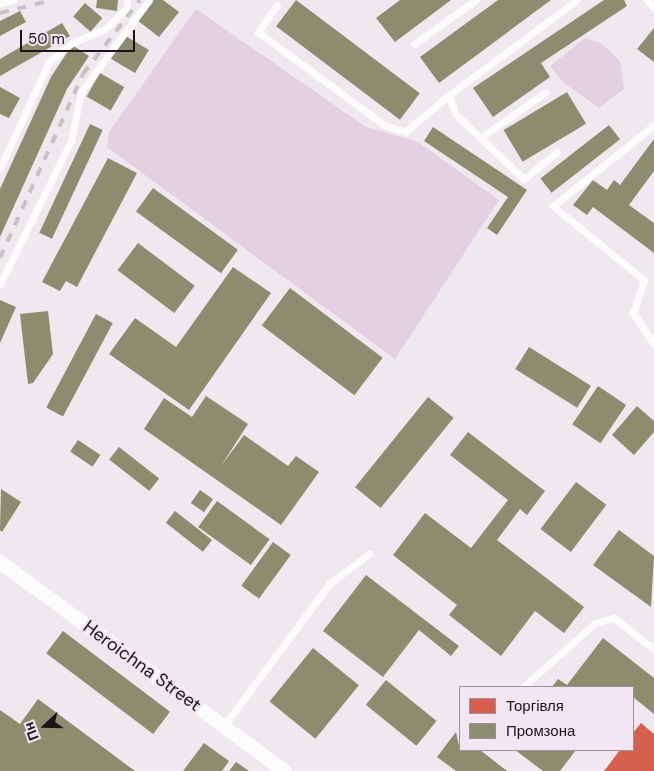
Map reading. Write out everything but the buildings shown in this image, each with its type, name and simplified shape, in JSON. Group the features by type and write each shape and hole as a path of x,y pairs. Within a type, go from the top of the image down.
{"street":[{"name":"Heroichna Street","path":"0,562 284,771"}],"lane":[{"path":"0,4 14,0"},
{"path":"0,168 49,62 72,43 105,29 127,8 127,0"},
{"path":"0,284 71,141 81,92 149,0"},
{"path":"414,44 476,0"},
{"path":"277,5 258,32 384,125 405,132 448,95 577,0"},
{"path":"647,0 654,8"},
{"path":"480,138 546,92"},
{"path":"448,95 456,115 524,179 557,152"},
{"path":"654,125 553,206 644,280 634,313 654,344"},
{"path":"223,727 330,583 369,554"},
{"path":"524,686 595,623 614,618 654,649"}],"shaded area":[{"path":"196,9 366,127 418,142 499,200 395,359 107,147 109,132"},
{"path":"585,38 602,44 620,61 624,89 599,108 564,83 550,66"}],"railway":[{"path":"0,13 52,0"},
{"path":"0,258 83,74 140,0"}]}
